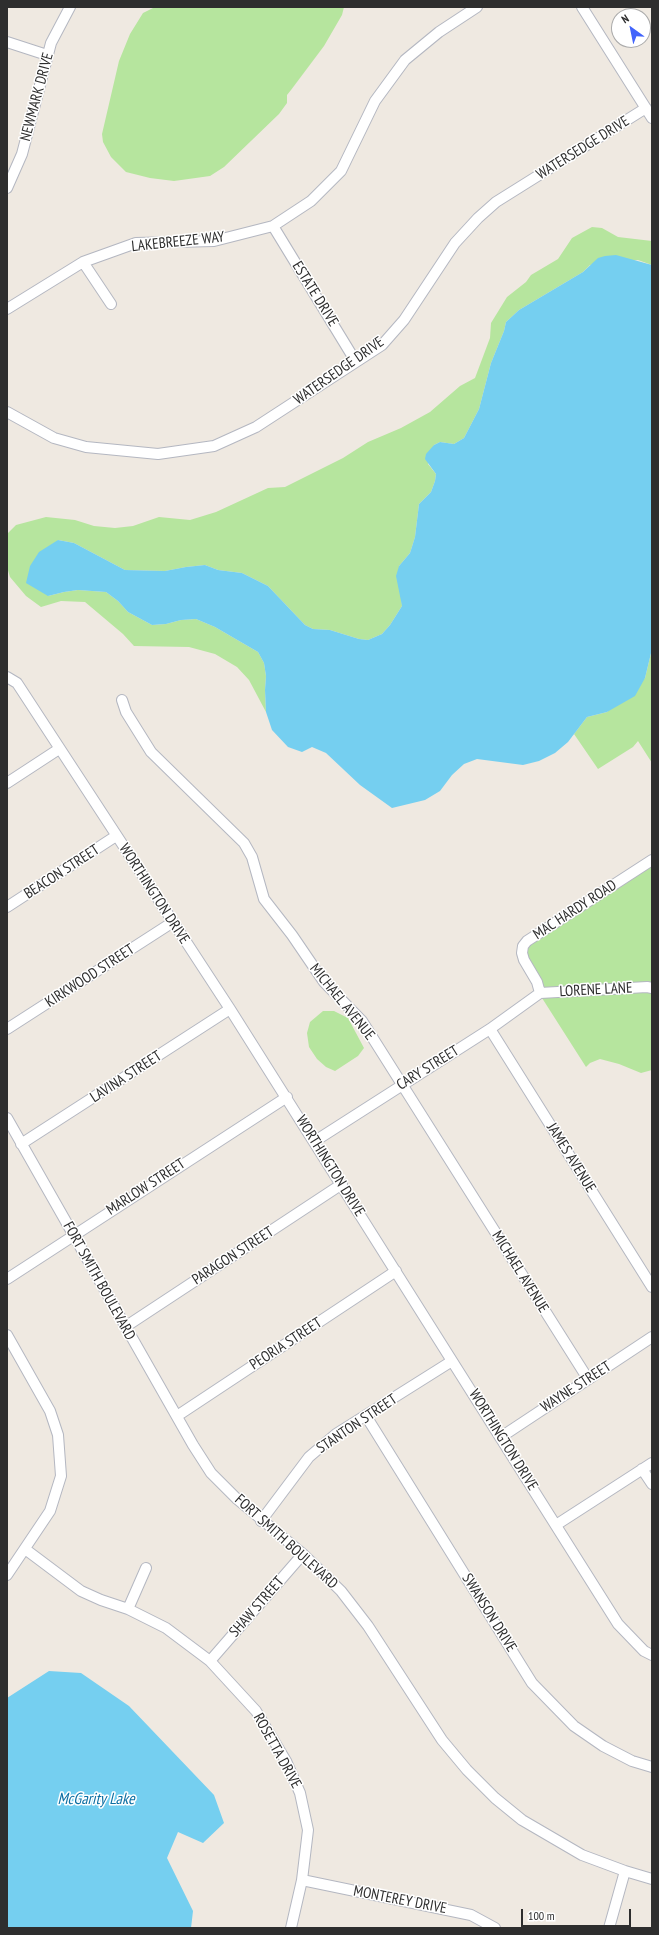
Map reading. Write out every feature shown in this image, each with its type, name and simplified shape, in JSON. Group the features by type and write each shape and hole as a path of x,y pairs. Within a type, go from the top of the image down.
{"street":[{"name":"NEWMARK DRIVE","path":"7,188 22,154 47,54 51,43 70,7"},
{"name":"LAKEBREEZE WAY","path":"7,309 83,262 136,243 214,242 273,226 311,201 341,171 375,101 404,60 439,32 477,7"},
{"path":"582,7 652,118"},
{"path":"7,42 47,54"},
{"name":"WATERSEDGE DRIVE","path":"7,412 54,438 86,447 158,454 214,446 256,427 382,345 404,320 454,243 496,202 646,108"},
{"name":"ESTATE DRIVE","path":"273,226 356,362"},
{"path":"83,262 110,304"},
{"name":"WORTHINGTON DRIVE","path":"7,677 17,683 230,1009 315,1141 618,1624 644,1651 652,1655"},
{"name":"MICHAEL AVENUE","path":"122,700 126,712 152,752 244,843 252,857 264,899 292,935 324,982 362,1021 588,1380"},
{"path":"7,783 60,749"},
{"name":"BEACON STREET","path":"7,907 116,836"},
{"name":"MAC HARDY ROAD","path":"540,993 537,982 524,960 522,953 527,941 652,860"},
{"name":"KIRKWOOD STREET","path":"7,1029 173,922"},
{"name":"LORENE LANE","path":"540,993 647,987 652,988"},
{"name":"CARY STREET","path":"315,1141 401,1084 490,1029 540,993"},
{"name":"LAVINA STREET","path":"21,1144 230,1009"},
{"name":"JAMES AVENUE","path":"490,1029 652,1287"},
{"name":"MARLOW STREET","path":"7,1279 286,1097"},
{"name":"FORT SMITH BOULEVARD","path":"7,1118 193,1446 211,1473 261,1521 303,1554 340,1591 368,1626 442,1740 473,1776 495,1798 522,1820 559,1843 582,1855 652,1879"},
{"name":"PARAGON STREET","path":"125,1327 342,1184"},
{"name":"PEORIA STREET","path":"177,1416 396,1271"},
{"path":"7,1335 50,1411 58,1435 61,1476 50,1511 7,1575"},
{"name":"WAYNE STREET","path":"501,1437 652,1337"},
{"name":"STANTON STREET","path":"261,1521 308,1457 336,1434 452,1361"},
{"name":"SWANSON DRIVE","path":"366,1416 532,1683 574,1726 603,1746 632,1761 652,1768"},
{"path":"556,1525 652,1463"},
{"path":"642,1469 652,1484"},
{"name":"ROSETTA DRIVE","path":"25,1549 81,1591 101,1600 128,1609 166,1628 210,1660 256,1711 286,1760 300,1793 308,1830 302,1880 291,1928"},
{"name":"SHAW STREET","path":"210,1660 303,1554"},
{"path":"128,1609 146,1568"},
{"path":"608,1928 625,1871"},
{"name":"MONTEREY DRIVE","path":"302,1880 472,1915 495,1928"}],"green space":[{"path":"155,7 344,7 342,15 324,46 287,95 287,103 279,114 224,167 210,176 174,181 150,178 126,172 111,157 103,142 102,134 119,61 130,34 143,13"},
{"path":"592,227 602,228 618,237 652,241 652,265 638,260 590,265 583,272 519,310 506,322 504,331 491,363 479,409 464,438 454,444 440,442 434,445 428,464 436,474 435,481 431,492 419,504 415,537 410,553 399,566 402,606 390,625 382,634 368,640 359,639 330,630 313,629 305,625 268,586 242,573 218,570 205,565 165,571 125,570 74,543 58,540 48,596 78,590 106,592 118,601 128,612 152,625 196,619 215,627 258,652 264,663 266,676 266,712 249,680 237,667 215,654 189,647 134,646 123,634 85,602 61,601 41,607 26,596 10,577 7,567 7,534 16,525 46,517 75,520 94,526 115,528 133,526 159,517 190,520 216,512 268,488 285,487 343,458 368,442 401,428 430,412 460,386 475,378 490,338 491,323 507,297 526,282 531,275 558,259 572,238"},
{"path":"652,649 652,763 638,741 633,747 598,769 574,734 587,717 607,712 645,678"},
{"path":"652,865 652,984 543,989 527,959 526,953 530,944"},
{"path":"647,991 652,993 652,1070 641,1073 619,1064 600,1059 590,1063 586,1067 542,998"},
{"path":"323,1011 334,1011 348,1018 364,1048 358,1056 335,1071 326,1067 317,1059 309,1047 307,1033 310,1022"}],"water":[{"path":"616,255 652,265 652,649 645,678 635,696 607,712 587,717 568,742 555,753 539,761 523,765 477,759 464,764 452,775 440,791 425,800 392,808 360,785 326,753 312,747 302,752 288,747 272,730 266,712 266,676 264,663 258,652 215,627 196,619 152,625 128,612 118,601 106,592 78,590 48,596 26,583 30,566 39,552 58,540 74,543 125,570 165,571 205,565 218,570 242,573 268,586 305,625 313,629 330,630 359,639 368,640 382,634 390,625 402,606 396,576 399,566 410,553 415,537 419,504 431,492 435,481 436,474 425,459 426,454 434,445 440,442 454,444 464,438 479,409 491,363 504,331 506,322 519,310 583,272 598,258"},
{"name":"McGarity Lake","path":"49,1671 81,1673 129,1706 214,1795 224,1823 203,1843 178,1832 167,1858 193,1911 191,1928 7,1928 7,1698"}]}
